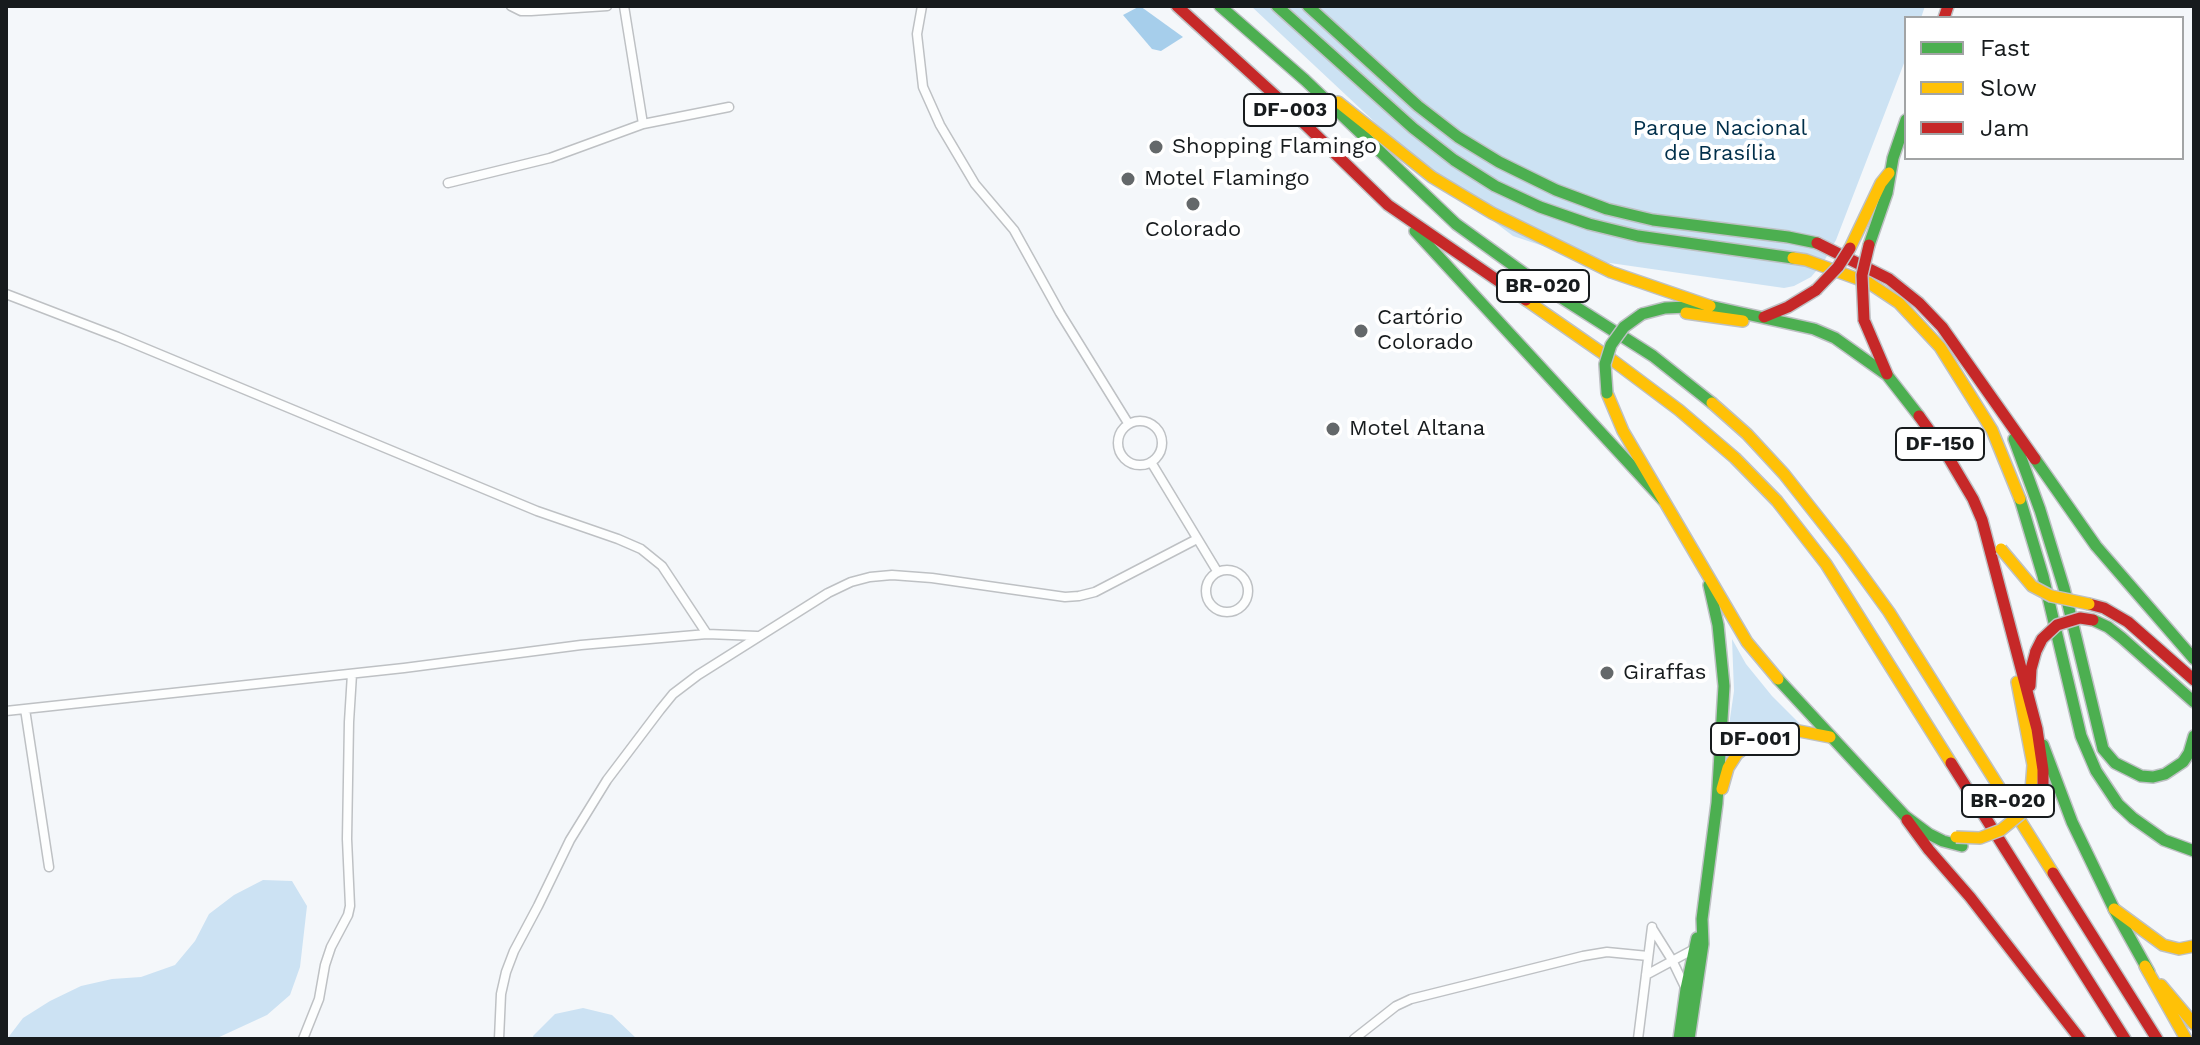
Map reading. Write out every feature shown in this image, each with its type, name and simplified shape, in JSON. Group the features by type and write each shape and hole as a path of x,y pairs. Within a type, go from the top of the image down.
{"main road":[{"name":"DF-003","path":"1177,6 1402,215"},
{"name":"DF-003","path":"1220,6 1305,80"},
{"path":"1277,6 1413,128 1454,160 1495,186 1540,207 1638,236 1806,260 1869,283 1899,303 1940,347 1992,430 2025,513 2081,736 2096,771 2118,804 2133,818 2164,840 2194,851"},
{"path":"1308,6 1418,106 1458,137 1499,162 1556,190 1607,209 1653,220 1821,244 1889,279 1942,327 2096,546 2194,659"},
{"path":"1305,80 1358,116 1432,177 1492,213 1611,272 1710,306"},
{"name":"BR-020","path":"1305,80 1456,224 1532,279 1653,356 1747,434 1784,474 1889,612 2157,1039"},
{"path":"1887,375 1864,320 1862,275 1904,126"},
{"path":"1764,317 1816,290 1838,267 1881,183 1890,172"},
{"path":"1402,215 1663,500"},
{"name":"BR-020","path":"1402,215 1611,359 1679,410 1735,458 1777,501 1826,564 2124,1038"},
{"name":"DF-150","path":"1645,316 1665,308 1710,306 1814,329 1853,348 1887,375 1927,425 1962,478 1982,520 2032,586 2051,596 2104,608 2128,622 2194,680"},
{"path":"1927,425 1858,359 1826,342 1794,331 1712,315 1671,312 1645,316 1624,327 1611,345 1605,364 1610,392 1623,431 1747,642 1792,697 1905,816 2080,1039"},
{"path":"2009,424 2064,588 2103,749 2115,763 2141,776 2153,777 2165,774 2183,762 2194,736"},
{"name":"DF-150","path":"1982,520 2037,729 2043,770 2035,794"},
{"name":"DF-001","path":"1689,1039 1717,803 1724,686 1718,625 1705,570"},
{"name":"DF-150","path":"2030,701 2031,669 2042,639 2057,625 2080,618 2108,627 2194,702"},
{"path":"1905,816 1943,841 1990,842 2014,831 2030,814 2035,794 2033,765 2018,686 2017,651"},
{"path":"2037,729 2072,822 2114,909 2186,1039"},
{"name":"DF-001","path":"1717,803 1732,761 1756,739 1799,731 1831,737"},
{"path":"1870,778 1931,826 1959,842"},
{"path":"2114,909 2163,945 2179,949 2194,946"},
{"name":"DF-001","path":"1679,1039 1686,989 1698,946"},
{"path":"2145,966 2194,1024"}],"street":[{"path":"511,6 521,11 531,11 607,6"},
{"path":"624,6 643,124"},
{"path":"922,6 917,34 923,87 940,125 975,184 1014,230 1060,313 1128,423"},
{"path":"448,183 550,158 643,124 729,107"},
{"path":"6,294 133,343 537,511 641,549 662,566 707,634"},
{"path":"1145,421 1159,431 1162,448 1151,462 1134,465 1121,454 1118,437 1128,423 1145,421"},
{"path":"1151,462 1217,571"},
{"path":"499,1039 501,994 510,961 570,840 607,780 673,694 698,675 828,593 851,582 892,575 1065,597 1079,596 1095,592 1197,539"},
{"path":"1234,570 1246,581 1248,595 1241,608 1224,612 1209,603 1205,594 1206,585 1217,571 1234,570"},
{"path":"6,711 352,674 581,645 707,634 758,636"},
{"path":"303,1039 319,999 331,947 350,906 347,839 352,674"},
{"path":"25,709 49,867"},
{"path":"1638,1039 1652,927 1686,989"},
{"path":"1646,975 1698,946"},
{"path":"1354,1039 1396,1006 1411,999 1583,956 1607,952 1648,956"}],"green space":[{"name":"Parque Nacional de Brasília","path":"1251,6 1925,6 1922,16 1904,16 1904,63 1836,240 1811,277 1794,286 1784,288 1582,259 1513,236 1428,172"},
{"path":"1732,639 1746,664 1801,725 1782,723 1761,728 1731,743 1725,753 1734,691"},
{"path":"263,880 292,881 307,906 300,967 290,995 267,1015 215,1039 7,1039 23,1018 81,986 141,977 175,965 195,941 209,914 234,895"},
{"path":"583,1008 612,1015 637,1039 534,1039 533,1036 555,1014"}],"water":[{"path":"1140,6 1183,37 1161,51 1152,49 1123,15"}],"traffic: fast":[{"path":"1220,6 1305,80 1456,224 1532,279 1653,356 1712,403"},
{"path":"1277,6 1413,128 1454,160 1495,186 1540,207 1638,236 1793,258"},
{"path":"1308,6 1418,106 1458,137 1499,162 1556,190 1607,209 1653,220 1817,243"},
{"path":"1869,245 1887,193 1893,158 1904,126"},
{"path":"1415,231 1663,500"},
{"path":"1642,314 1665,308 1710,306 1814,329 1835,338 1887,375 1919,416"},
{"path":"1607,393 1605,364 1611,345 1624,327 1642,314"},
{"path":"2014,439 2064,588 2103,749 2115,763 2141,776 2153,777 2165,774 2183,762 2194,736"},
{"path":"2035,459 2096,546 2194,659"},
{"path":"2020,499 2043,576 2081,736 2096,771 2118,804 2133,818 2164,840 2194,851"},
{"path":"1689,1039 1703,944 1702,919 1717,803 1724,686 1718,625 1709,585"},
{"path":"2093,620 2122,638 2194,702"},
{"path":"1778,679 1905,816 1929,834 1962,846"},
{"path":"2043,745 2072,822 2149,972"},
{"path":"1679,1039 1697,938"}],"traffic: slow":[{"path":"1338,102 1432,177 1492,213 1611,272 1710,306"},
{"path":"1850,248 1881,183 1889,173"},
{"path":"1793,258 1869,283 1899,303 1940,347 1992,430 2020,499"},
{"path":"1526,300 1679,410 1735,458 1777,501 1826,564 1951,763"},
{"path":"1686,313 1743,321"},
{"path":"1607,393 1623,431 1747,642 1778,679"},
{"path":"1712,403 1747,434 1784,474 1889,612 2053,873"},
{"path":"2001,549 2032,586 2051,596 2089,604"},
{"path":"2017,682 2033,765 2031,791"},
{"path":"1722,789 1728,768 1737,754 1756,739 1799,731 1830,737"},
{"path":"1956,837 1980,838 2001,830 2022,813 2031,791"},
{"path":"2114,909 2163,945 2179,949 2194,946"},
{"path":"2145,966 2186,1039"},
{"path":"2161,985 2194,1024"}],"traffic: jam":[{"path":"1177,6 1388,205 1526,300"},
{"path":"1945,16 1948,6"},
{"path":"1817,243 1889,279 1919,303 1942,327 2035,459"},
{"path":"1864,320 1862,275 1869,245"},
{"path":"1816,290 1838,267 1850,248"},
{"path":"1764,317 1816,290"},
{"path":"1864,320 1887,374"},
{"path":"1919,416 1947,455 1982,520 2037,729 2043,770 2039,798"},
{"path":"2089,604 2104,608 2128,622 2194,680"},
{"path":"2036,651 2042,639 2057,625 2080,618 2093,620"},
{"path":"2030,686 2036,651"},
{"path":"1951,763 2125,1039"},
{"path":"1907,820 2080,1039"},
{"path":"2053,873 2157,1039"}],"place":[{"name":"Shopping Flamingo","path":"1156,147"},
{"name":"Motel Flamingo","path":"1128,179"},
{"name":"Colorado","path":"1193,204"},
{"name":"Cartório Colorado","path":"1361,331"},
{"name":"Motel Altana","path":"1333,429"},
{"name":"Giraffas","path":"1607,673"}]}
